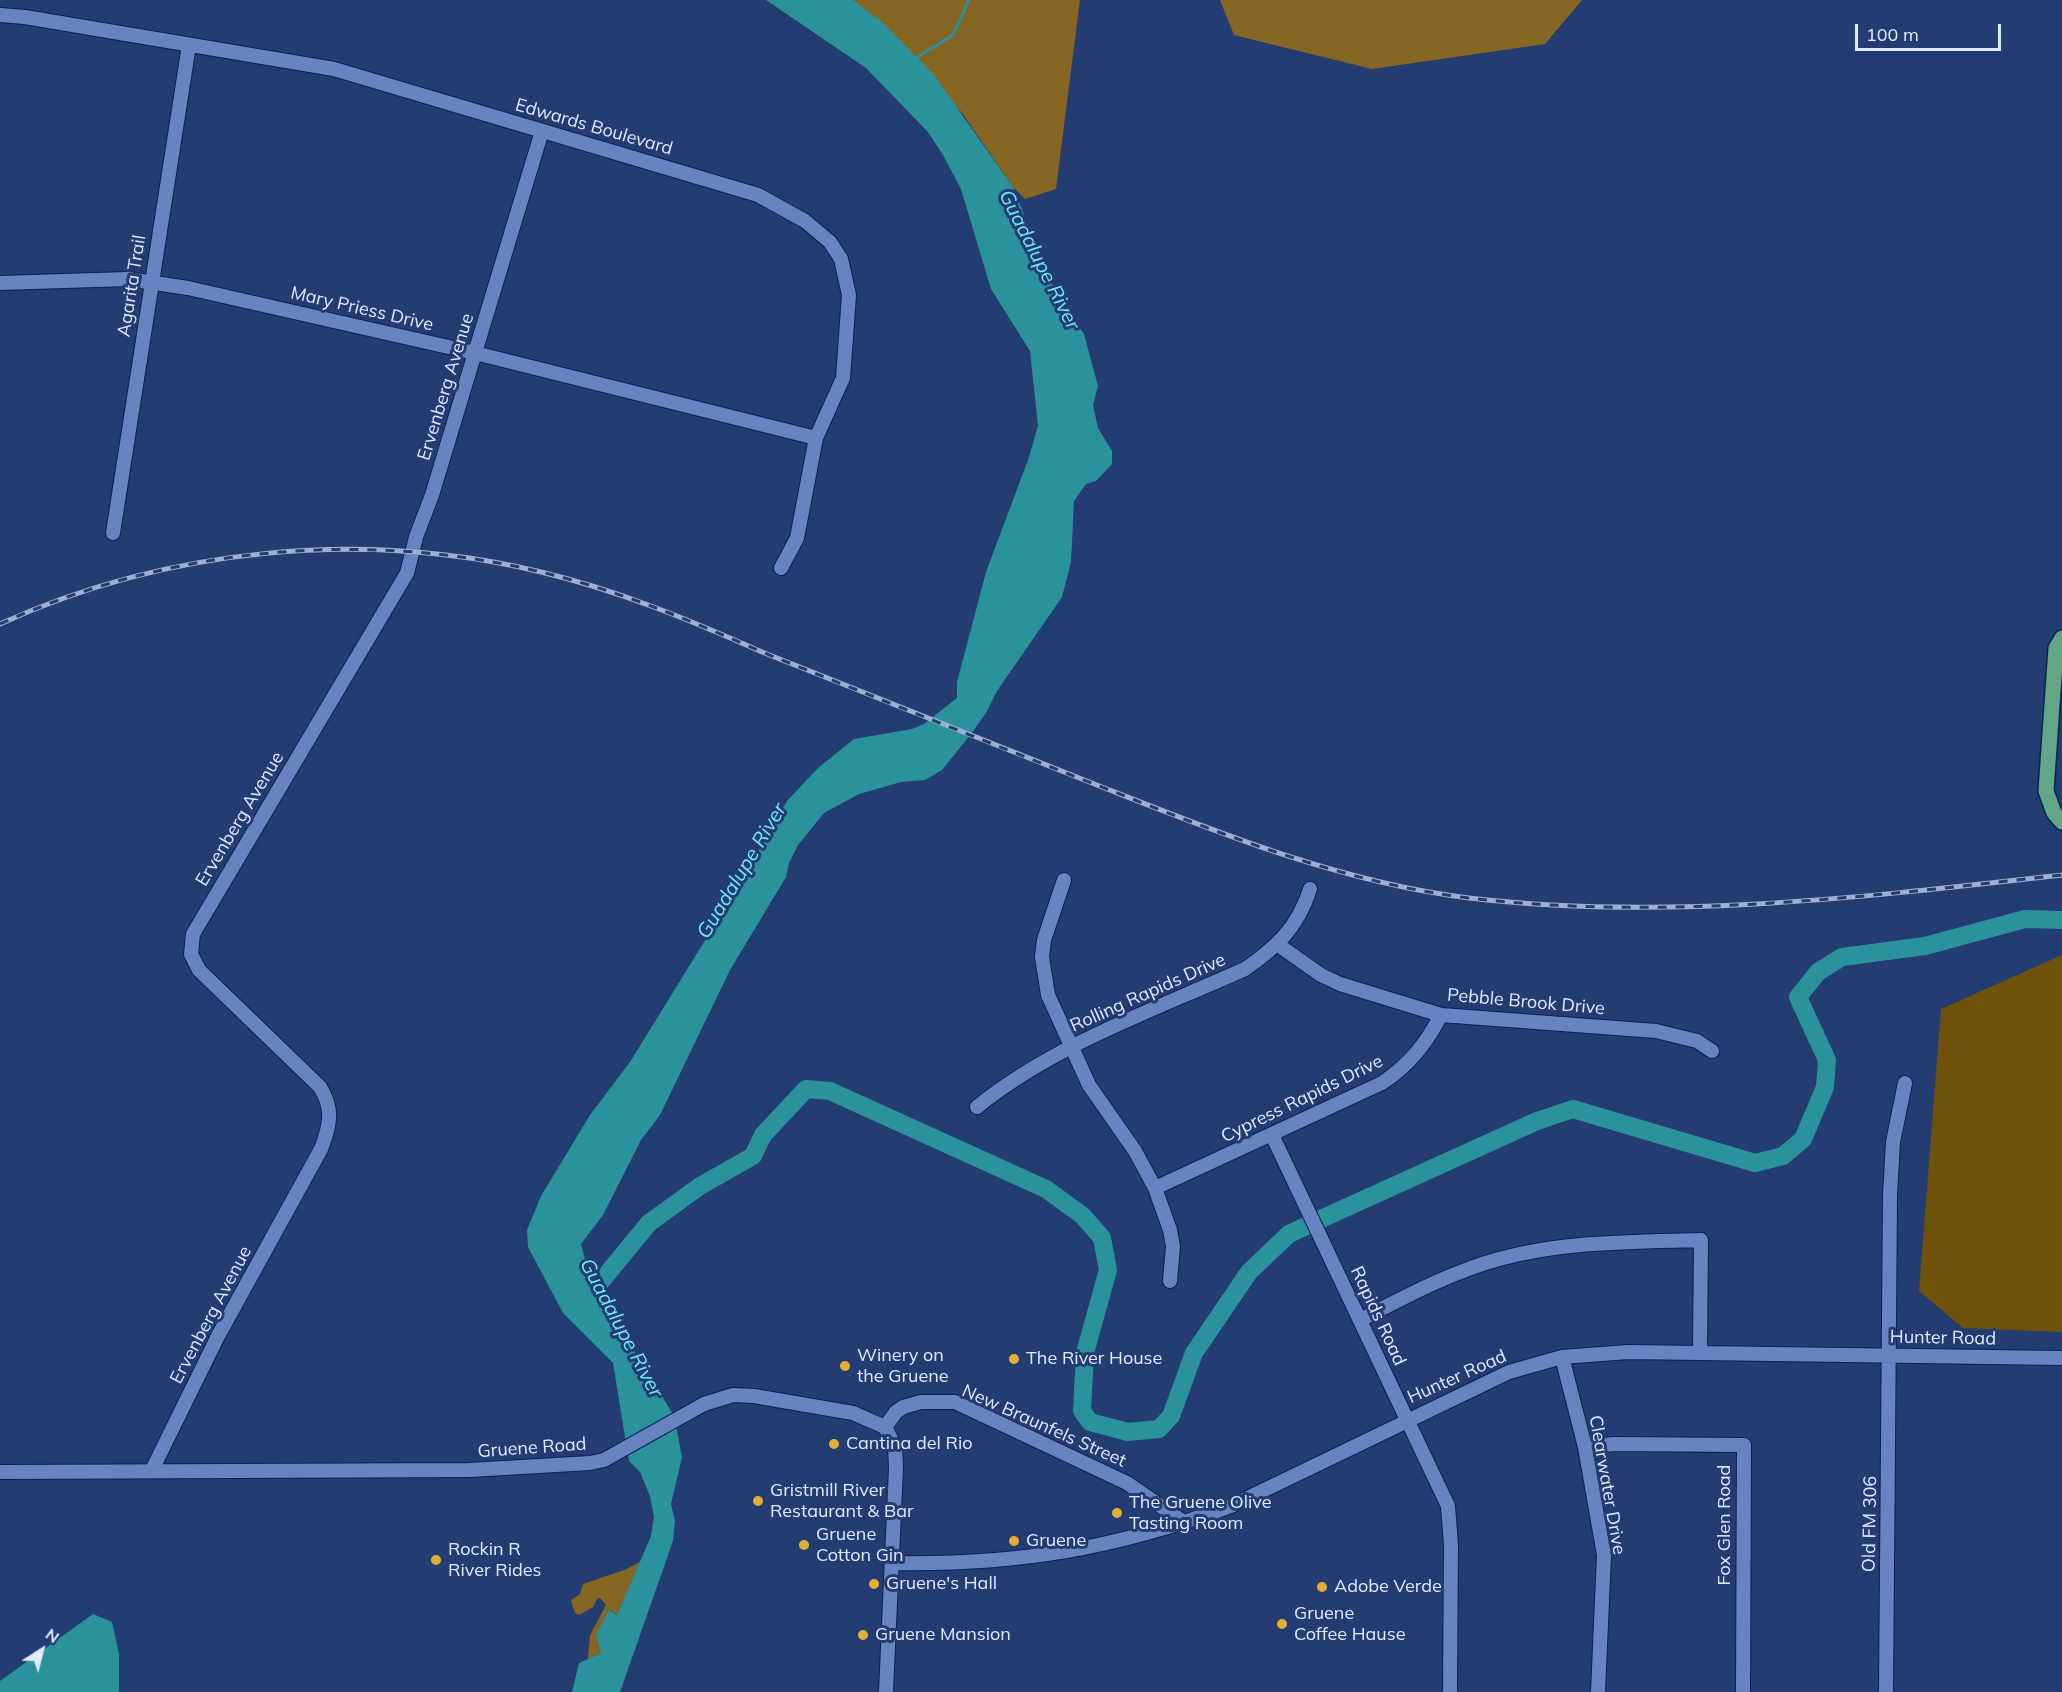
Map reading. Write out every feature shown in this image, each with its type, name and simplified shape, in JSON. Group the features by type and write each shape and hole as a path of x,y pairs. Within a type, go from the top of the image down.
{"main road":[{"path":"2062,638 2056,648 2046,791 2054,813 2062,822"}],"street":[{"name":"Edwards Boulevard","path":"0,15 334,69 759,195 806,221 830,242 845,271 850,313 843,378 816,438 797,538 781,567"},
{"name":"Agarita Trail","path":"114,533 150,282 189,45"},
{"name":"Ervenberg Avenue","path":"152,1470 218,1336 321,1149 330,1122 327,1098 320,1087 199,970 191,954 193,934 402,584 542,131"},
{"name":"Mary Priess Drive","path":"0,283 108,279 188,288 475,353 816,438"},
{"path":"1064,880 1044,940 1042,957 1048,995 1089,1085 1135,1151 1155,1188 1170,1230 1173,1246 1170,1281"},
{"name":"Rolling Rapids Drive","path":"977,1107 1013,1079 1072,1046 1245,969 1278,944 1303,911 1310,889"},
{"name":"Pebble Brook Drive","path":"1278,944 1321,975 1340,984 1441,1015 1656,1031 1697,1041 1712,1051"},
{"name":"Cypress Rapids Drive","path":"1155,1188 1272,1136 1396,1074 1419,1052 1441,1015"},
{"name":"Old FM 306","path":"1887,1692 1892,1174 1896,1123 1905,1083"},
{"name":"Rapids Road","path":"1272,1136 1448,1506 1451,1556 1450,1692"},
{"path":"1360,1320 1453,1275 1527,1252 1596,1243 1701,1240 1700,1352"},
{"name":"Hunter Road","path":"892,1563 979,1563 1054,1555 1185,1523 1231,1506 1509,1372 1562,1357 1628,1352 1700,1352 2062,1358"},
{"name":"Clearwater Drive","path":"1562,1357 1585,1446 1604,1555 1598,1692"},
{"name":"Gruene Road","path":"0,1472 470,1470 590,1463 604,1460 704,1404 733,1395 754,1396 853,1413 885,1427"},
{"name":"New Braunfels Street","path":"885,1427 903,1407 921,1402 955,1402 1127,1483 1185,1523"},
{"path":"885,1427 891,1434 896,1461 886,1692"},
{"name":"Fox Glen Road","path":"1585,1446 1614,1444 1744,1445 1743,1692"}],"shaded area":[{"path":"853,0 1080,0 1056,189 1025,199 1013,187 962,113"},
{"path":"1220,0 1582,0 1545,44 1372,69 1234,35"},
{"path":"2062,955 2062,1332 1963,1328 1919,1291 1941,1009"},
{"path":"641,1561 617,1615 610,1610 601,1653 588,1659 590,1635 606,1605 600,1598 597,1599 593,1607 579,1615 575,1613 571,1600 580,1594 583,1584 627,1569"}],"water":[{"name":"Guadalupe River","path":"766,0 853,0 882,22 934,75 1013,187 1050,281 1084,334 1098,386 1093,405 1098,428 1112,451 1112,464 1096,481 1086,484 1074,501 1071,562 1062,597 997,691 986,713 942,770 925,780 901,782 859,794 824,813 798,845 789,863 786,877 730,970 660,1115 641,1140 603,1215 581,1244 590,1278 674,1416 682,1457 671,1504 675,1521 673,1541 620,1692 572,1692 579,1663 601,1653 596,1635 609,1610 617,1615 651,1536 654,1517 650,1496 640,1472 629,1461 613,1363 563,1313 528,1247 527,1230 541,1196 590,1115 630,1062 741,882 787,801 818,768 854,739 912,729 924,724 957,698 957,682 986,572 1028,460 1038,426 1030,351 991,289 961,189 943,155 928,132 866,68"},
{"path":"93,1614 112,1622 119,1654 119,1692 0,1692 0,1681"}],"waterway":[{"path":"916,58 953,35 969,0"},
{"path":"1321,1219 1537,1121 1573,1109 1755,1163 1783,1156 1803,1139 1825,1087 1827,1060 1798,997 1818,972 1842,957 1925,946 2025,919 2062,920"},
{"name":"Guadalupe River","path":"584,1302 649,1223 700,1186 753,1156 763,1135 806,1089 830,1091 1046,1189 1083,1216 1102,1238 1108,1270 1085,1353 1082,1411 1090,1422 1128,1432 1159,1429 1171,1416 1194,1353 1249,1272 1289,1234 1306,1226"}],"railway":[{"path":"0,624 64,598 130,578 197,563 266,553 335,550 404,551 473,559 541,572 625,597 1240,840 1330,869 1422,891 1543,905 1692,907 1840,898 2062,875"}],"place":[{"name":"The River House","path":"1014,1359"},
{"name":"Winery on the Gruene","path":"845,1366"},
{"name":"Cantina del Rio","path":"834,1444"},
{"name":"Gristmill River Restaurant & Bar","path":"758,1501"},
{"name":"The Gruene Olive Tasting Room","path":"1117,1513"},
{"name":"Gruene","path":"1014,1541"},
{"name":"Gruene Cotton Gin","path":"804,1545"},
{"name":"Rockin R River Rides","path":"436,1560"},
{"name":"Gruene's Hall","path":"874,1584"},
{"name":"Adobe Verde","path":"1322,1587"},
{"name":"Gruene Coffee Hause","path":"1282,1624"},
{"name":"Gruene Mansion","path":"863,1635"}]}
